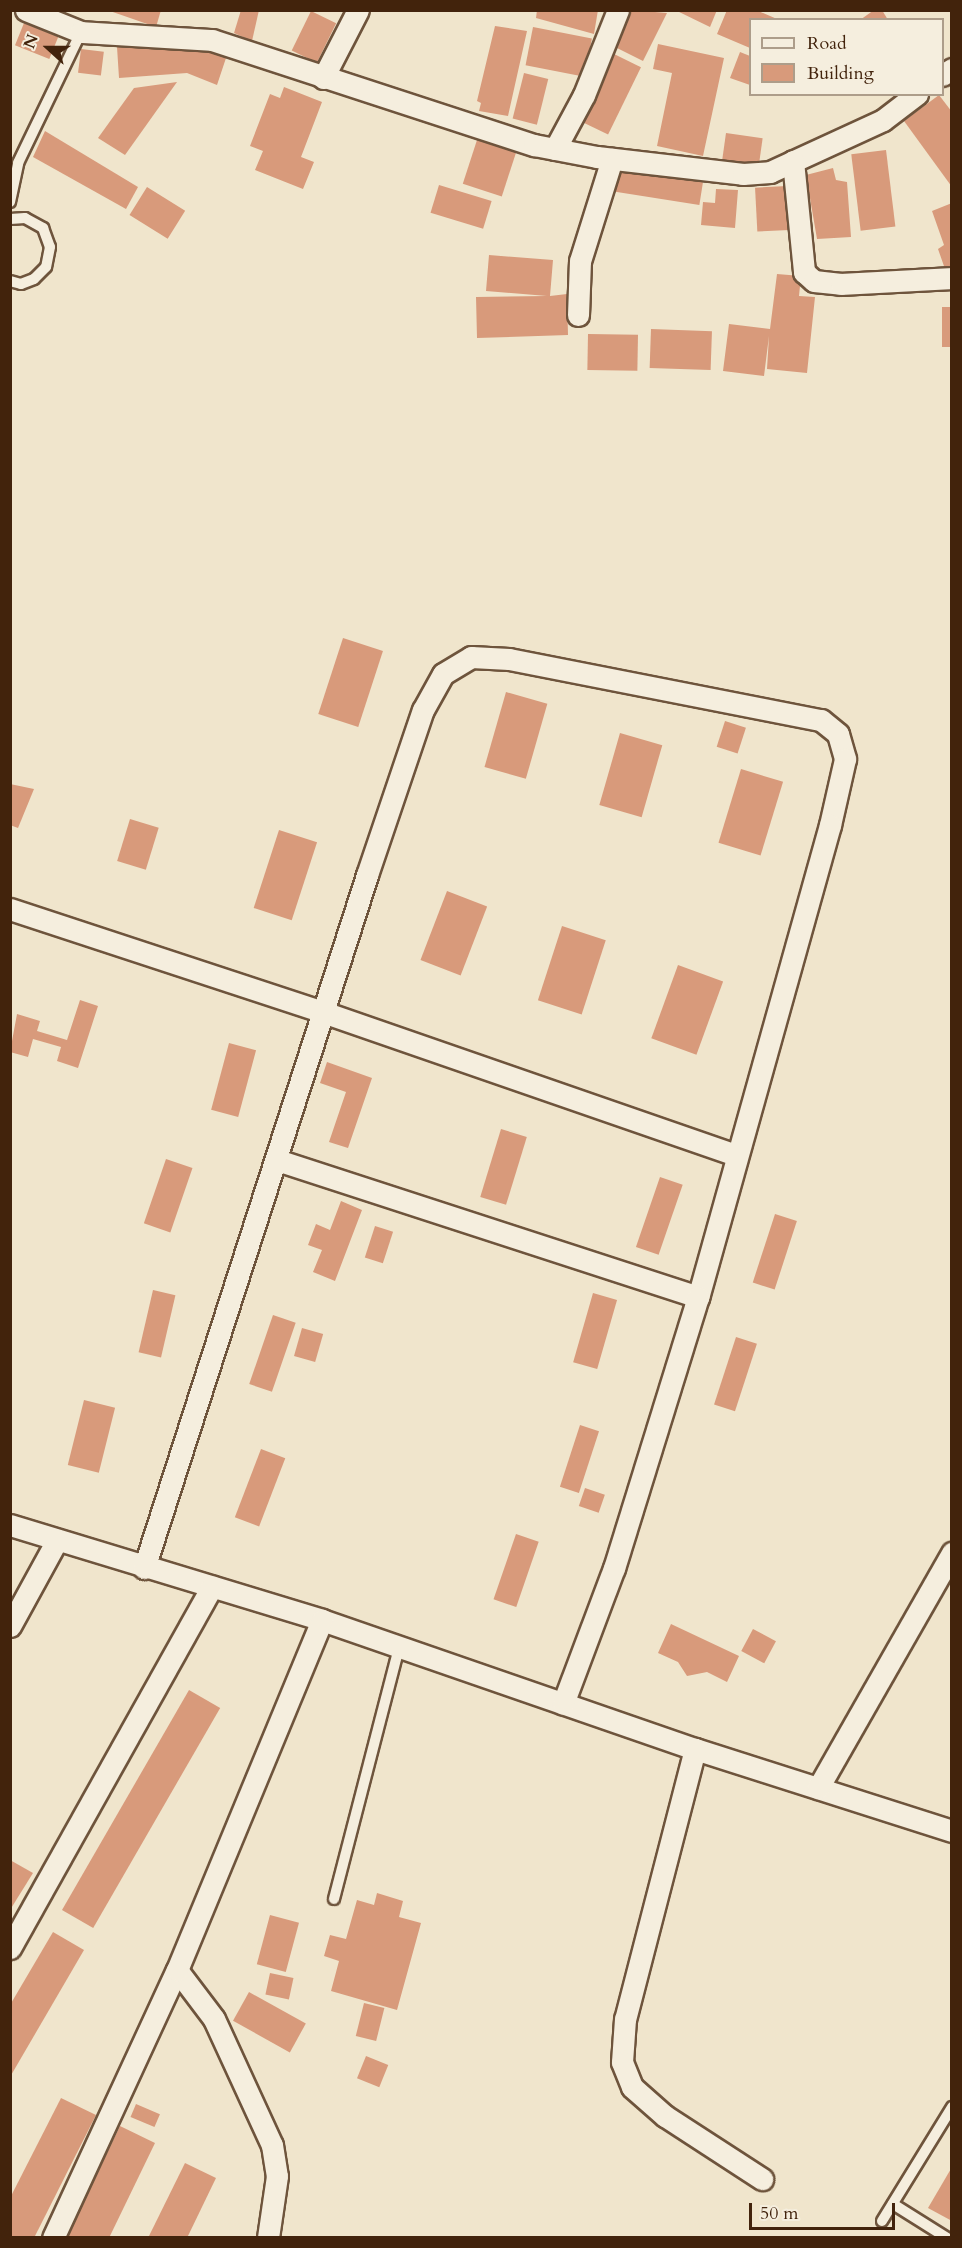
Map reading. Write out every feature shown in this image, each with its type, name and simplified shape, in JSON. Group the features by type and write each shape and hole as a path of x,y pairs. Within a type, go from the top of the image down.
{"street":[{"path":"26,10 81,32 212,40 323,78 555,149 612,159 743,174 770,172 883,120 914,96"},
{"path":"323,78 358,10"},
{"path":"555,149 584,95 618,10"},
{"path":"578,315 580,261 612,159"},
{"path":"793,161 804,272 814,281 841,284 951,278"},
{"path":"144,1568 423,710 443,674 471,657 509,659 626,680 821,720 838,734 844,759 830,825 698,1297 614,1568 563,1704"},
{"path":"10,909 323,1012 737,1155"},
{"path":"277,1160 698,1297"},
{"path":"10,1526 322,1620 695,1749 951,1831"},
{"path":"10,1626 57,1540"},
{"path":"818,1788 951,1553"},
{"path":"10,1948 212,1587"},
{"path":"53,2238 177,1970 322,1620"},
{"path":"695,1749 626,2019 622,2062 632,2087 665,2116 762,2179"},
{"path":"177,1970 214,2019 272,2145 277,2176 268,2238"}],"lane":[{"path":"10,202 18,163 81,32"},
{"path":"10,219 25,218 43,228 50,247 46,267 34,279 21,284 10,281"},
{"path":"334,1899 399,1647"},
{"path":"882,2221 947,2125 951,2107"},
{"path":"893,2204 947,2238"}],"building":[{"path":"107,10 161,10 156,27"},
{"path":"241,10 259,10 252,41 234,33"},
{"path":"537,10 598,10 594,34 536,18"},
{"path":"631,10 667,13 643,61 613,46"},
{"path":"675,10 717,10 710,27"},
{"path":"727,10 756,10 775,18 749,18 749,48 717,34"},
{"path":"874,10 882,10 887,18 863,18"},
{"path":"311,11 336,23 317,63 292,51"},
{"path":"24,23 58,37 49,59 15,45"},
{"path":"495,26 527,31 508,116 479,111 481,103 477,101"},
{"path":"533,27 592,38 584,77 526,65"},
{"path":"658,44 724,58 703,156 657,146 672,73 653,69"},
{"path":"191,46 226,58 217,85 187,73 119,78 117,47"},
{"path":"81,49 104,52 101,76 78,73"},
{"path":"740,52 749,56 749,85 730,78"},
{"path":"614,54 641,67 608,135 581,121"},
{"path":"524,73 548,79 537,125 513,119"},
{"path":"177,82 125,155 98,138 134,88"},
{"path":"284,87 322,102 301,157 314,162 303,189 255,170 263,151 250,146 270,94 280,98"},
{"path":"938,96 952,112 952,187 904,121"},
{"path":"45,131 138,187 126,209 33,157"},
{"path":"726,133 763,138 758,169 722,164"},
{"path":"477,140 516,153 502,196 463,184"},
{"path":"886,150 895,226 861,231 851,154"},
{"path":"833,168 836,180 847,182 851,237 817,239 806,175"},
{"path":"619,169 703,182 699,205 615,192"},
{"path":"439,185 492,201 483,229 431,213"},
{"path":"787,186 789,230 757,232 755,188"},
{"path":"147,187 185,211 168,239 130,215"},
{"path":"716,189 738,190 735,228 701,225 703,202 715,203"},
{"path":"952,203 952,269 945,269 938,249 944,245 932,211"},
{"path":"489,255 553,260 550,296 567,294 568,335 477,338 476,297 547,296 486,291"},
{"path":"777,274 801,276 799,296 815,297 807,373 767,369 769,336 764,376 723,371 729,324 770,329"},
{"path":"942,307 952,307 952,347 942,347"},
{"path":"651,329 712,331 711,370 650,368"},
{"path":"588,334 638,335 637,371 587,370"},
{"path":"343,638 383,651 358,727 318,714"},
{"path":"506,692 547,704 526,779 485,767"},
{"path":"725,721 746,728 738,753 717,747"},
{"path":"620,733 662,745 642,817 599,805"},
{"path":"741,769 783,782 761,855 718,843"},
{"path":"10,784 34,789 18,828 10,825"},
{"path":"130,819 159,828 146,870 117,861"},
{"path":"279,830 317,842 292,920 254,908"},
{"path":"447,891 487,906 461,975 420,960"},
{"path":"562,926 606,940 582,1014 538,1000"},
{"path":"678,965 723,981 696,1055 651,1038"},
{"path":"80,1000 98,1006 78,1068 57,1061 61,1047 33,1039 28,1057 10,1052 17,1014 40,1021 37,1031 67,1040"},
{"path":"229,1043 256,1050 238,1117 211,1110"},
{"path":"327,1062 372,1078 348,1148 329,1142 346,1092 320,1083"},
{"path":"501,1129 527,1137 506,1205 480,1197"},
{"path":"166,1159 192,1168 170,1232 144,1223"},
{"path":"660,1177 683,1185 659,1255 636,1247"},
{"path":"341,1201 362,1210 335,1281 313,1272 322,1250 308,1245 316,1224 330,1230"},
{"path":"775,1214 797,1221 775,1290 753,1282"},
{"path":"375,1226 393,1232 383,1263 365,1257"},
{"path":"153,1290 175,1295 161,1358 139,1352"},
{"path":"593,1293 617,1300 597,1369 573,1362"},
{"path":"273,1315 296,1323 272,1392 249,1384"},
{"path":"302,1328 323,1334 315,1362 294,1356"},
{"path":"736,1337 757,1344 735,1411 714,1405"},
{"path":"84,1400 115,1408 99,1473 68,1465"},
{"path":"580,1425 599,1431 579,1493 560,1487"},
{"path":"261,1449 285,1458 259,1526 235,1517"},
{"path":"585,1488 605,1495 599,1513 579,1506"},
{"path":"516,1534 539,1542 516,1607 494,1599"},
{"path":"671,1624 739,1656 727,1682 707,1672 687,1676 678,1662 658,1653"},
{"path":"753,1629 776,1641 764,1663 741,1651"},
{"path":"189,1690 220,1708 93,1928 62,1910"},
{"path":"10,1860 33,1873 10,1910"},
{"path":"377,1893 403,1901 399,1917 421,1923 397,2010 331,1991 339,1961 324,1956 330,1935 346,1939 357,1900 374,1905"},
{"path":"270,1915 299,1923 286,1972 257,1964"},
{"path":"53,1932 84,1950 10,2077 10,2005"},
{"path":"270,1973 293,1978 289,2000 265,1995"},
{"path":"249,1992 306,2024 290,2052 233,2021"},
{"path":"364,2003 384,2008 376,2041 356,2036"},
{"path":"366,2056 388,2065 379,2087 357,2078"},
{"path":"61,2098 96,2115 34,2238 10,2238 10,2198"},
{"path":"136,2104 160,2114 154,2127 131,2117"},
{"path":"120,2126 155,2143 109,2238 66,2238"},
{"path":"185,2163 216,2178 187,2238 148,2238"},
{"path":"952,2167 952,2221 928,2208"}]}
